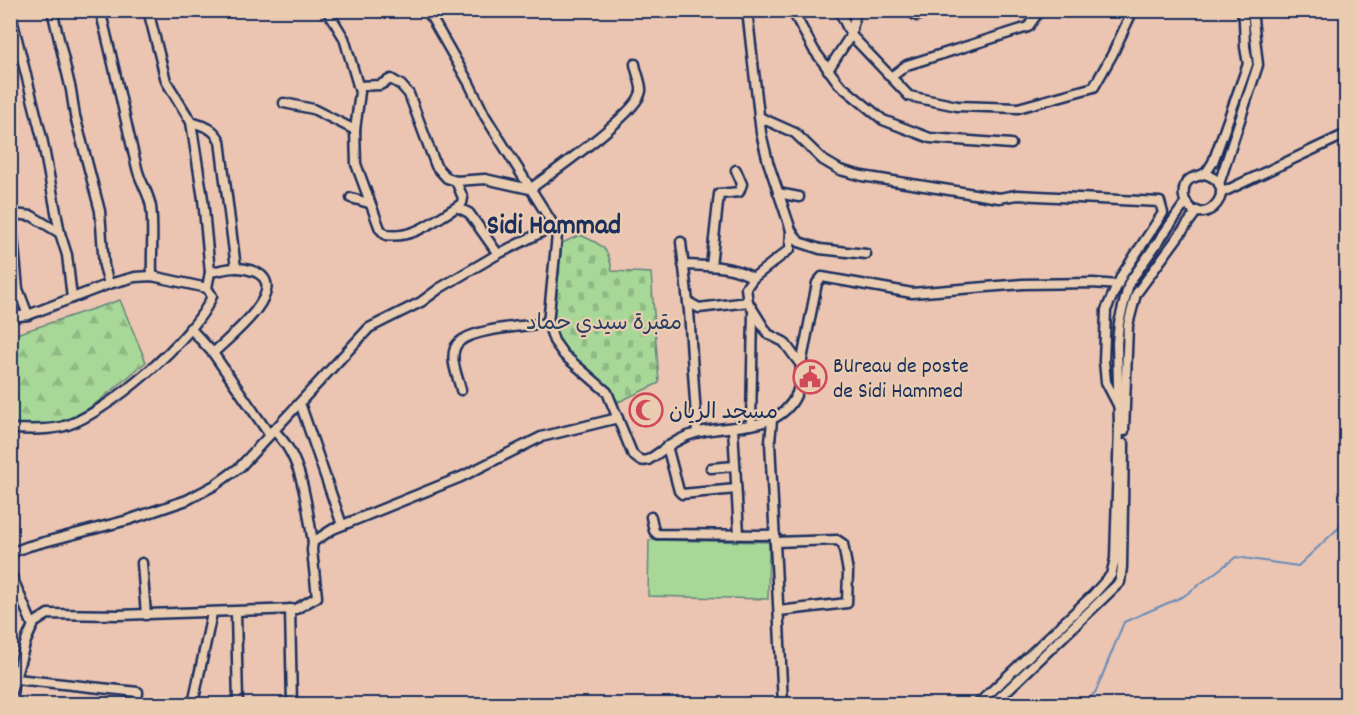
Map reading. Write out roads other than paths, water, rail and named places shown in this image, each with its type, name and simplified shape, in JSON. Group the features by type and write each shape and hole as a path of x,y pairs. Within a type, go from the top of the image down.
{"street":[{"path":"10,10 42,138 60,233 67,255 72,298"},
{"path":"52,10 75,116 100,211 104,266 109,284"},
{"path":"100,10 137,171 146,186 151,206 152,276"},
{"path":"10,429 44,430 62,427 87,417 126,391 155,366 190,328 209,304 212,296 207,288 210,272 203,199 191,122 166,81 148,10"},
{"path":"327,10 344,38 360,93 355,130 356,164 380,229 386,235 395,236 422,230 462,203 464,198 456,181"},
{"path":"427,10 469,82 485,116 558,235 548,323 554,341 564,355 606,391 624,437 636,458 642,461 648,460 677,440 697,432 772,420 787,410 798,392 817,283 822,277 912,293 1023,284 1118,285"},
{"path":"747,10 759,117 768,162 791,230 800,242 820,249 866,254"},
{"path":"792,10 814,50 839,84 883,120 930,138 1011,144"},
{"path":"839,10 851,34 909,96 957,106 1018,108 1094,87 1133,10"},
{"path":"828,70 851,34 856,10"},
{"path":"908,10 917,15 932,10"},
{"path":"891,77 907,65 1028,27 1040,10"},
{"path":"1204,174 1213,162 1248,64 1241,10"},
{"path":"1220,189 1210,176 1204,174 1191,177 1183,194 1186,202 1197,211 1205,212 1215,206 1258,65 1252,10"},
{"path":"530,189 620,120 637,102 641,92 634,64"},
{"path":"358,86 380,85 391,80 406,89 436,166 447,178 456,181 485,179 530,189"},
{"path":"284,103 313,109 355,130"},
{"path":"759,117 795,134 823,160 840,171 862,176 999,198 1017,195 1160,202 1162,213 1122,275 1106,310 1104,361 1106,382 1119,407"},
{"path":"191,122 217,133 220,141 236,268"},
{"path":"1220,189 1347,134"},
{"path":"711,266 719,194 739,192 742,184 736,170"},
{"path":"778,193 799,197"},
{"path":"351,198 369,203"},
{"path":"978,705 1076,612 1111,575 1115,559 1119,323 1130,283 1186,202"},
{"path":"10,204 18,289 28,315"},
{"path":"457,207 469,213 498,254"},
{"path":"993,705 1120,582 1128,326 1136,294 1197,211"},
{"path":"12,214 32,216 60,233"},
{"path":"11,552 128,520 188,500 215,485 240,467 369,328 421,302 440,288 498,254 554,226"},
{"path":"790,249 791,230"},
{"path":"681,242 688,302 697,432"},
{"path":"800,242 753,278 746,288 748,302 768,334 784,342 801,365"},
{"path":"683,265 711,266 742,271 753,278"},
{"path":"210,272 236,268 260,273 267,287 258,309 213,352"},
{"path":"1093,283 1122,275"},
{"path":"10,317 28,315 109,284 135,277 152,276 207,288"},
{"path":"1093,283 1113,295"},
{"path":"688,302 699,308 748,302"},
{"path":"751,424 753,312"},
{"path":"461,390 453,358 455,346 466,336 490,330 548,323"},
{"path":"10,696 33,626 48,614 146,615 296,609 317,597 312,542 303,489 285,440 271,432 213,352 190,328"},
{"path":"300,403 342,525"},
{"path":"312,542 342,525 461,477 541,437 618,418"},
{"path":"772,420 770,442 783,705"},
{"path":"733,428 739,534"},
{"path":"667,446 679,491 682,494 736,489"},
{"path":"711,468 735,466"},
{"path":"651,517 654,531 657,534 739,534 837,540 843,544 848,572 847,603 779,611"},
{"path":"142,562 146,615"},
{"path":"10,572 33,626"},
{"path":"290,609 292,705"},
{"path":"236,612 238,705"},
{"path":"1073,628 1076,612"},
{"path":"193,705 212,613"},
{"path":"16,678 138,692 137,705"}],"waterway":[{"path":"1085,704 1096,691 1124,622 1184,596 1236,557 1298,566 1346,521"}],"place":[{"name":"BUreau de poste de Sidi Hammed","path":"810,377"},
{"name":"مسجد الريان","path":"646,410"}],"district":[{"name":"Sidi Hammad","path":"554,223"}],"park label":[{"name":"مقبرة سيدي حماد","path":"604,321"}]}
